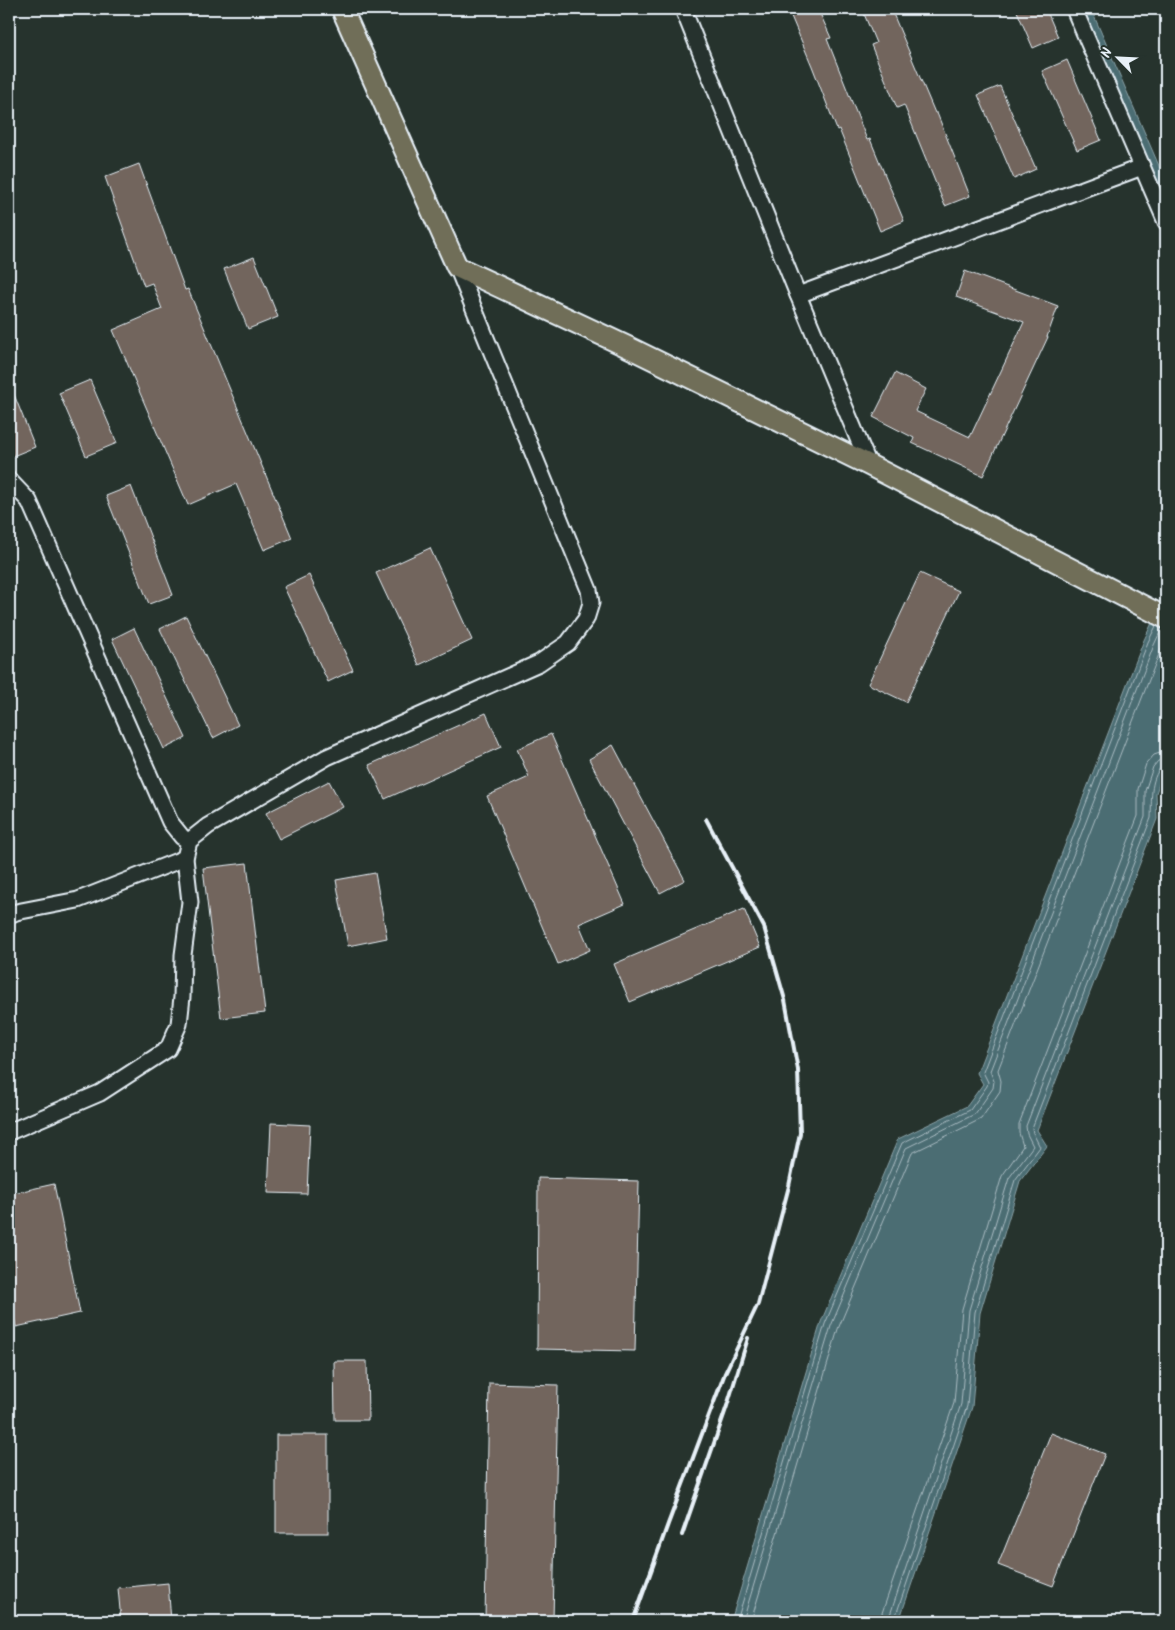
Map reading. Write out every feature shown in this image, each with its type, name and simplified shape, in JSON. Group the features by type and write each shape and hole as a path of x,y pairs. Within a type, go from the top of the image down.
{"main road":[{"path":"342,9 457,266 869,465 1166,618"}],"street":[{"path":"683,9 798,296 869,465"},
{"path":"1074,9 1166,222"},
{"path":"798,296 1142,167"},
{"path":"9,1132 100,1094 168,1049 179,1024 182,997 183,955 190,902 185,858 189,842 208,826 327,757 539,663 568,643 586,619 591,603 589,590 457,266"},
{"path":"9,480 30,501 170,822 182,837 189,842"},
{"path":"9,915 78,900 185,858"}],"water":[{"path":"1079,9 1091,9 1166,182 1166,215"},
{"path":"1166,593 1166,764 1156,793 1157,819 1037,1130 1047,1146 1020,1181 980,1313 972,1407 899,1621 731,1621 821,1322 898,1139 967,1106 983,1084 977,1073 1144,640"}],"building":[{"path":"788,9 818,9 831,38 827,39 867,140 870,139 904,221 880,231"},
{"path":"862,9 891,9 935,113 937,113 970,196 945,206 904,105 897,108 871,45 876,43"},
{"path":"1016,9 1046,9 1058,37 1033,48"},
{"path":"1067,60 1101,140 1077,150 1042,71"},
{"path":"1000,86 1036,169 1014,179 978,95"},
{"path":"139,164 185,290 188,289 292,538 264,550 236,484 188,505 113,330 162,309 152,283 144,286 105,177"},
{"path":"254,257 278,317 248,329 224,269"},
{"path":"965,271 1058,306 1048,337 983,476 912,443 914,438 873,417 895,373 926,389 915,411 970,437 1024,322 956,297"},
{"path":"90,380 117,443 86,456 59,393"},
{"path":"9,382 35,447 13,456 9,446"},
{"path":"131,486 173,595 149,604 106,496"},
{"path":"430,548 472,640 419,665 376,573"},
{"path":"920,573 959,591 906,702 868,684"},
{"path":"309,575 353,670 328,682 284,587"},
{"path":"186,616 238,725 213,738 160,629"},
{"path":"134,628 186,738 164,749 112,639"},
{"path":"486,713 501,747 385,799 369,765"},
{"path":"551,734 625,904 579,924 590,950 558,964 487,796 529,777 517,749"},
{"path":"613,745 685,880 660,893 589,759"},
{"path":"329,781 343,807 279,839 266,813"},
{"path":"247,863 265,1013 221,1018 203,868"},
{"path":"375,873 387,938 348,946 336,880"},
{"path":"744,909 760,947 630,1002 614,964"},
{"path":"271,1123 310,1125 307,1194 268,1193"},
{"path":"538,1178 639,1181 635,1351 537,1349"},
{"path":"54,1184 80,1313 16,1327 9,1291 9,1194"},
{"path":"334,1361 367,1361 368,1420 335,1420"},
{"path":"489,1383 558,1385 553,1621 485,1621"},
{"path":"1051,1433 1105,1454 1053,1586 998,1565"},
{"path":"276,1435 328,1435 328,1533 276,1533"},
{"path":"168,1583 171,1621 121,1621 118,1588"}],"railway":[{"path":"633,1621 725,1373 758,1304 789,1186 800,1133 798,1070 785,1000 764,927 706,819"},
{"path":"682,1535 727,1406 748,1338"}]}
